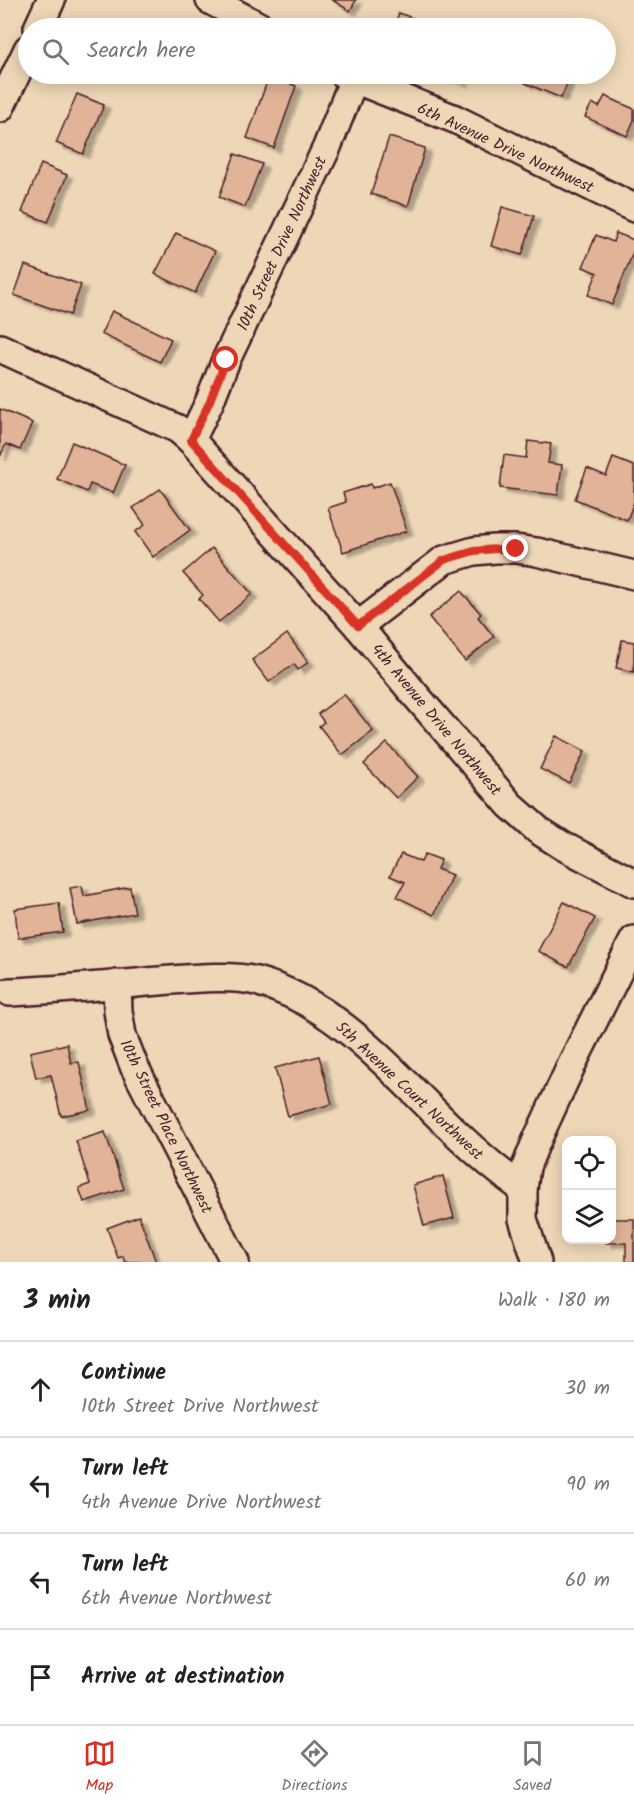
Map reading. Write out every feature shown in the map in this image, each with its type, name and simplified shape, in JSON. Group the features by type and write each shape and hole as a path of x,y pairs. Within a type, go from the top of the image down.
{"street":[{"path":"43,18 51,0"},
{"path":"210,0 243,18"},
{"path":"0,108 18,70"},
{"name":"10th Street Drive Northwest","path":"191,440 226,360 327,147 347,84"},
{"name":"6th Avenue Drive Northwest","path":"369,84 455,119 634,208"},
{"name":"4th Avenue Drive Northwest","path":"0,348 178,429 191,440 358,626 510,805 538,830 563,846 634,883"},
{"path":"358,626 444,560 474,551 516,549 537,552 634,575"},
{"path":"537,1262 523,1219 522,1189 526,1167 572,1064 634,940"},
{"name":"5th Avenue Court Northwest","path":"10,992 64,990 195,978 254,980 312,1004 339,1023 392,1070 494,1168 522,1189"},
{"name":"10th Street Place Northwest","path":"117,984 122,1035 134,1066 235,1262"}],"building":[{"path":"332,0 356,0 350,11"},
{"path":"399,13 412,18 397,18"},
{"path":"266,84 296,86 274,148 247,138"},
{"path":"527,84 567,84 561,98"},
{"path":"77,94 104,105 83,154 56,143"},
{"path":"605,96 634,109 634,120 627,136 585,117 592,103 599,107"},
{"path":"389,137 425,148 408,206 371,194"},
{"path":"235,154 262,164 245,207 219,197"},
{"path":"41,164 67,175 48,222 22,212"},
{"path":"502,207 534,216 522,255 491,246"},
{"path":"176,233 215,251 195,293 155,274"},
{"path":"616,233 634,240 634,250 612,305 588,295 597,273 583,267 596,235 613,242"},
{"path":"25,265 81,285 70,315 14,295"},
{"path":"112,311 171,339 160,362 101,334"},
{"path":"0,409 32,423 20,450 6,444 0,457"},
{"path":"528,441 551,444 548,463 562,465 558,495 500,488 504,455 526,458"},
{"path":"72,442 125,465 113,493 90,484 87,492 57,479"},
{"path":"613,458 634,466 634,502 627,520 575,499 587,468 606,476"},
{"path":"390,482 407,531 343,552 328,508 346,502 343,493 371,484 372,488"},
{"path":"160,489 190,530 153,557 135,532 145,525 133,508"},
{"path":"212,548 252,594 219,622 199,599 203,595 183,573"},
{"path":"461,591 481,614 478,617 494,637 465,661 429,617"},
{"path":"287,634 308,662 298,670 294,664 269,682 252,660"},
{"path":"622,640 634,642 634,672 616,668"},
{"path":"344,694 373,731 342,755 319,726 324,722 318,714"},
{"path":"556,736 585,751 569,783 540,769"},
{"path":"387,743 418,777 396,798 364,764"},
{"path":"401,854 421,862 425,854 441,860 437,869 452,875 434,915 397,897 405,882 390,876"},
{"path":"82,886 84,896 130,887 135,913 77,924 70,888"},
{"path":"564,902 595,918 568,967 538,951"},
{"path":"59,903 63,932 18,938 15,909"},
{"path":"67,1044 71,1063 79,1062 90,1110 61,1116 51,1075 36,1078 30,1052"},
{"path":"319,1056 332,1104 288,1116 275,1068"},
{"path":"105,1132 124,1189 84,1202 79,1188 90,1184 76,1141"},
{"path":"443,1176 454,1218 424,1226 413,1185"},
{"path":"139,1216 156,1262 125,1262 123,1256 118,1258 107,1228"},
{"path":"616,1219 634,1219 634,1262 626,1262 626,1243 616,1243"}],"route":[{"path":"226,360 191,440 358,626 444,560 474,551 516,549"}]}
